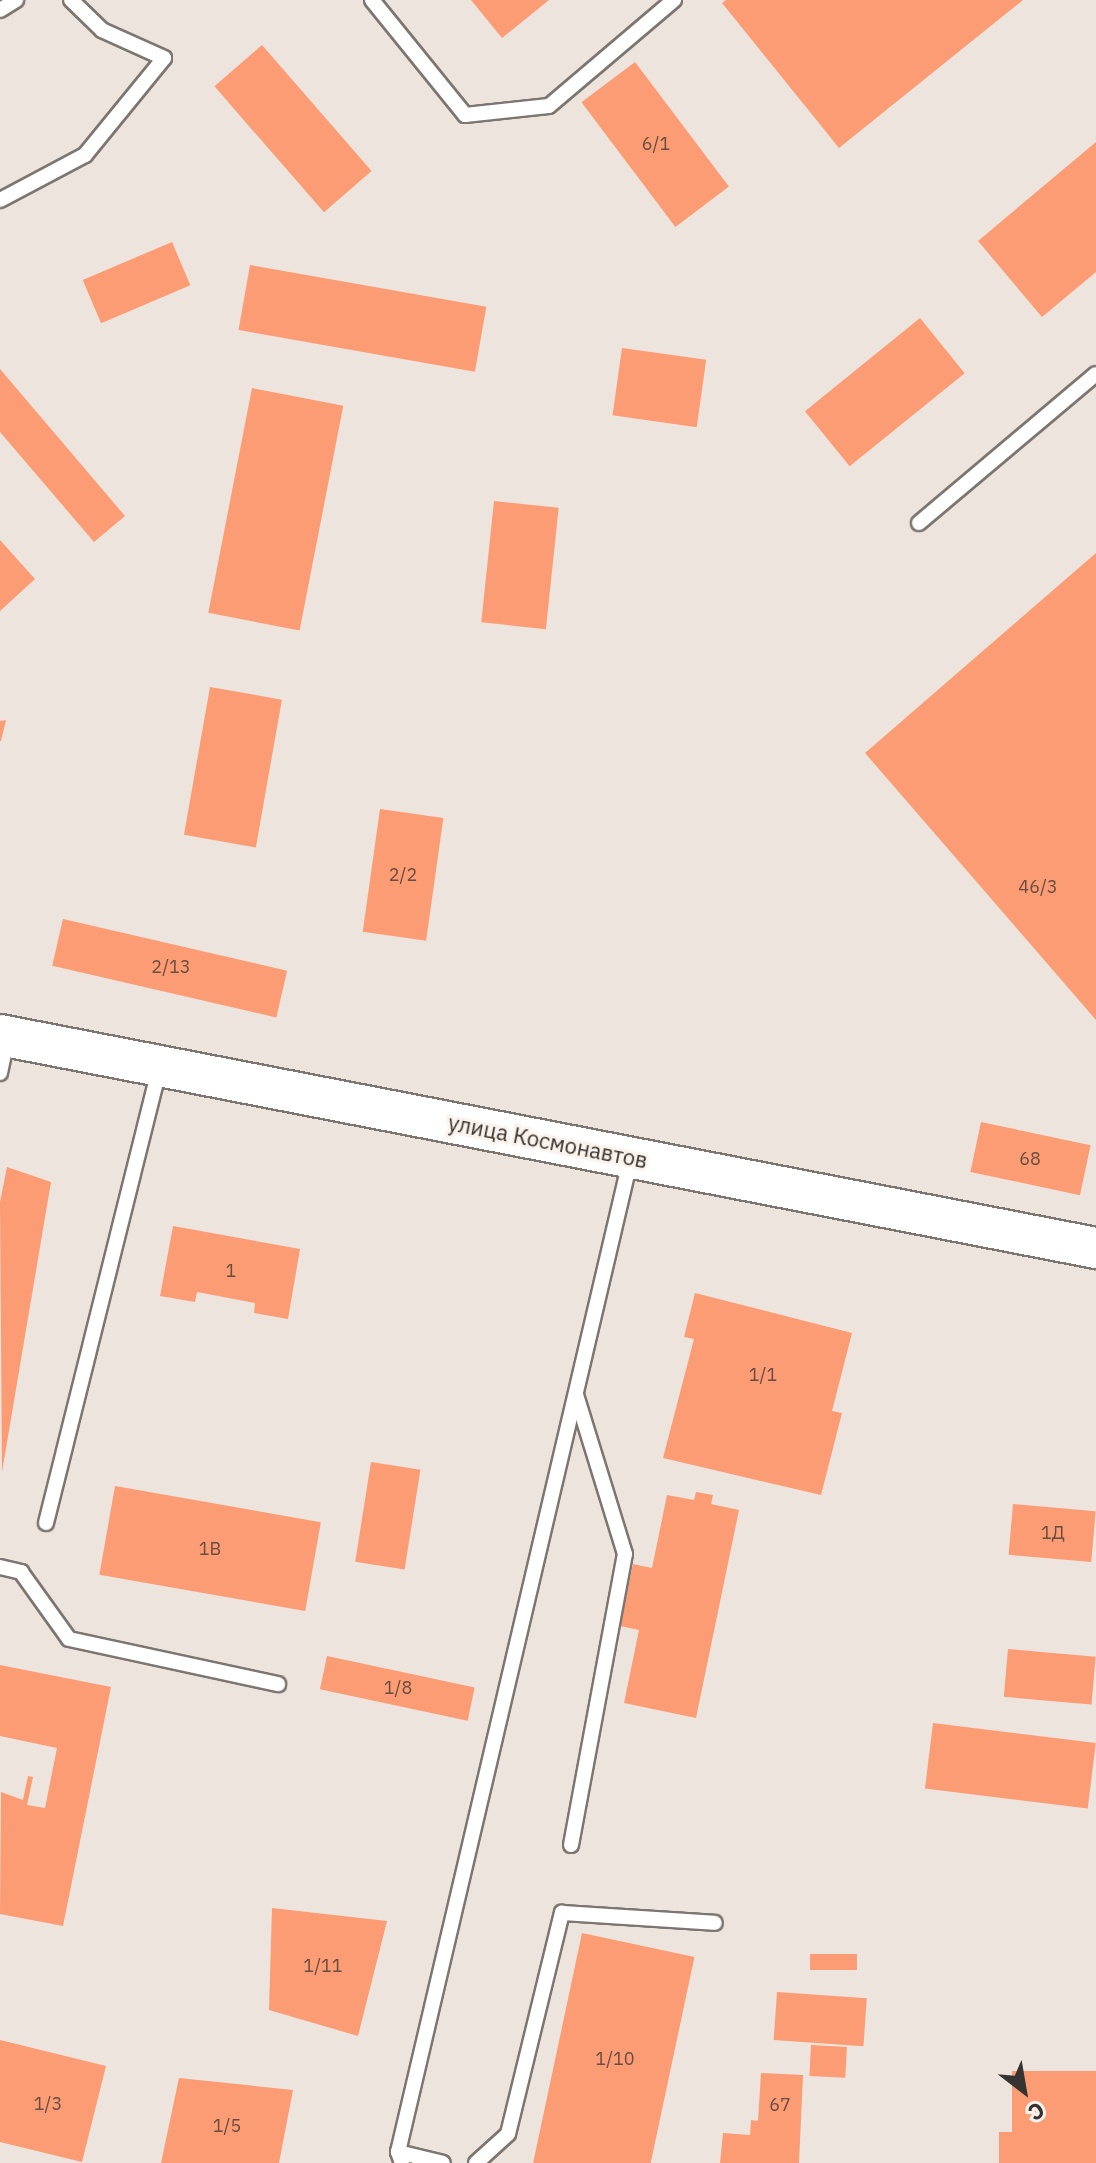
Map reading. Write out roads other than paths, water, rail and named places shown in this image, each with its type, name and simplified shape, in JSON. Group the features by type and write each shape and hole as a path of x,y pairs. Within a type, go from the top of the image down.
{"main road":[{"name":"улица Космонавтов","path":"3,1048 160,1064 1096,1248"}],"lane":[{"path":"0,10 16,0"},
{"path":"0,200 85,155 164,58 102,30 71,0"},
{"path":"372,0 465,115 549,106 674,0"},
{"path":"919,523 1096,374"},
{"path":"46,1523 160,1064"},
{"path":"443,2163 400,2157 631,1157"},
{"path":"571,1845 625,1554 575,1394"},
{"path":"0,1567 21,1572 69,1639 278,1684"},
{"path":"476,2163 508,2134 562,1913 715,1923"}]}
